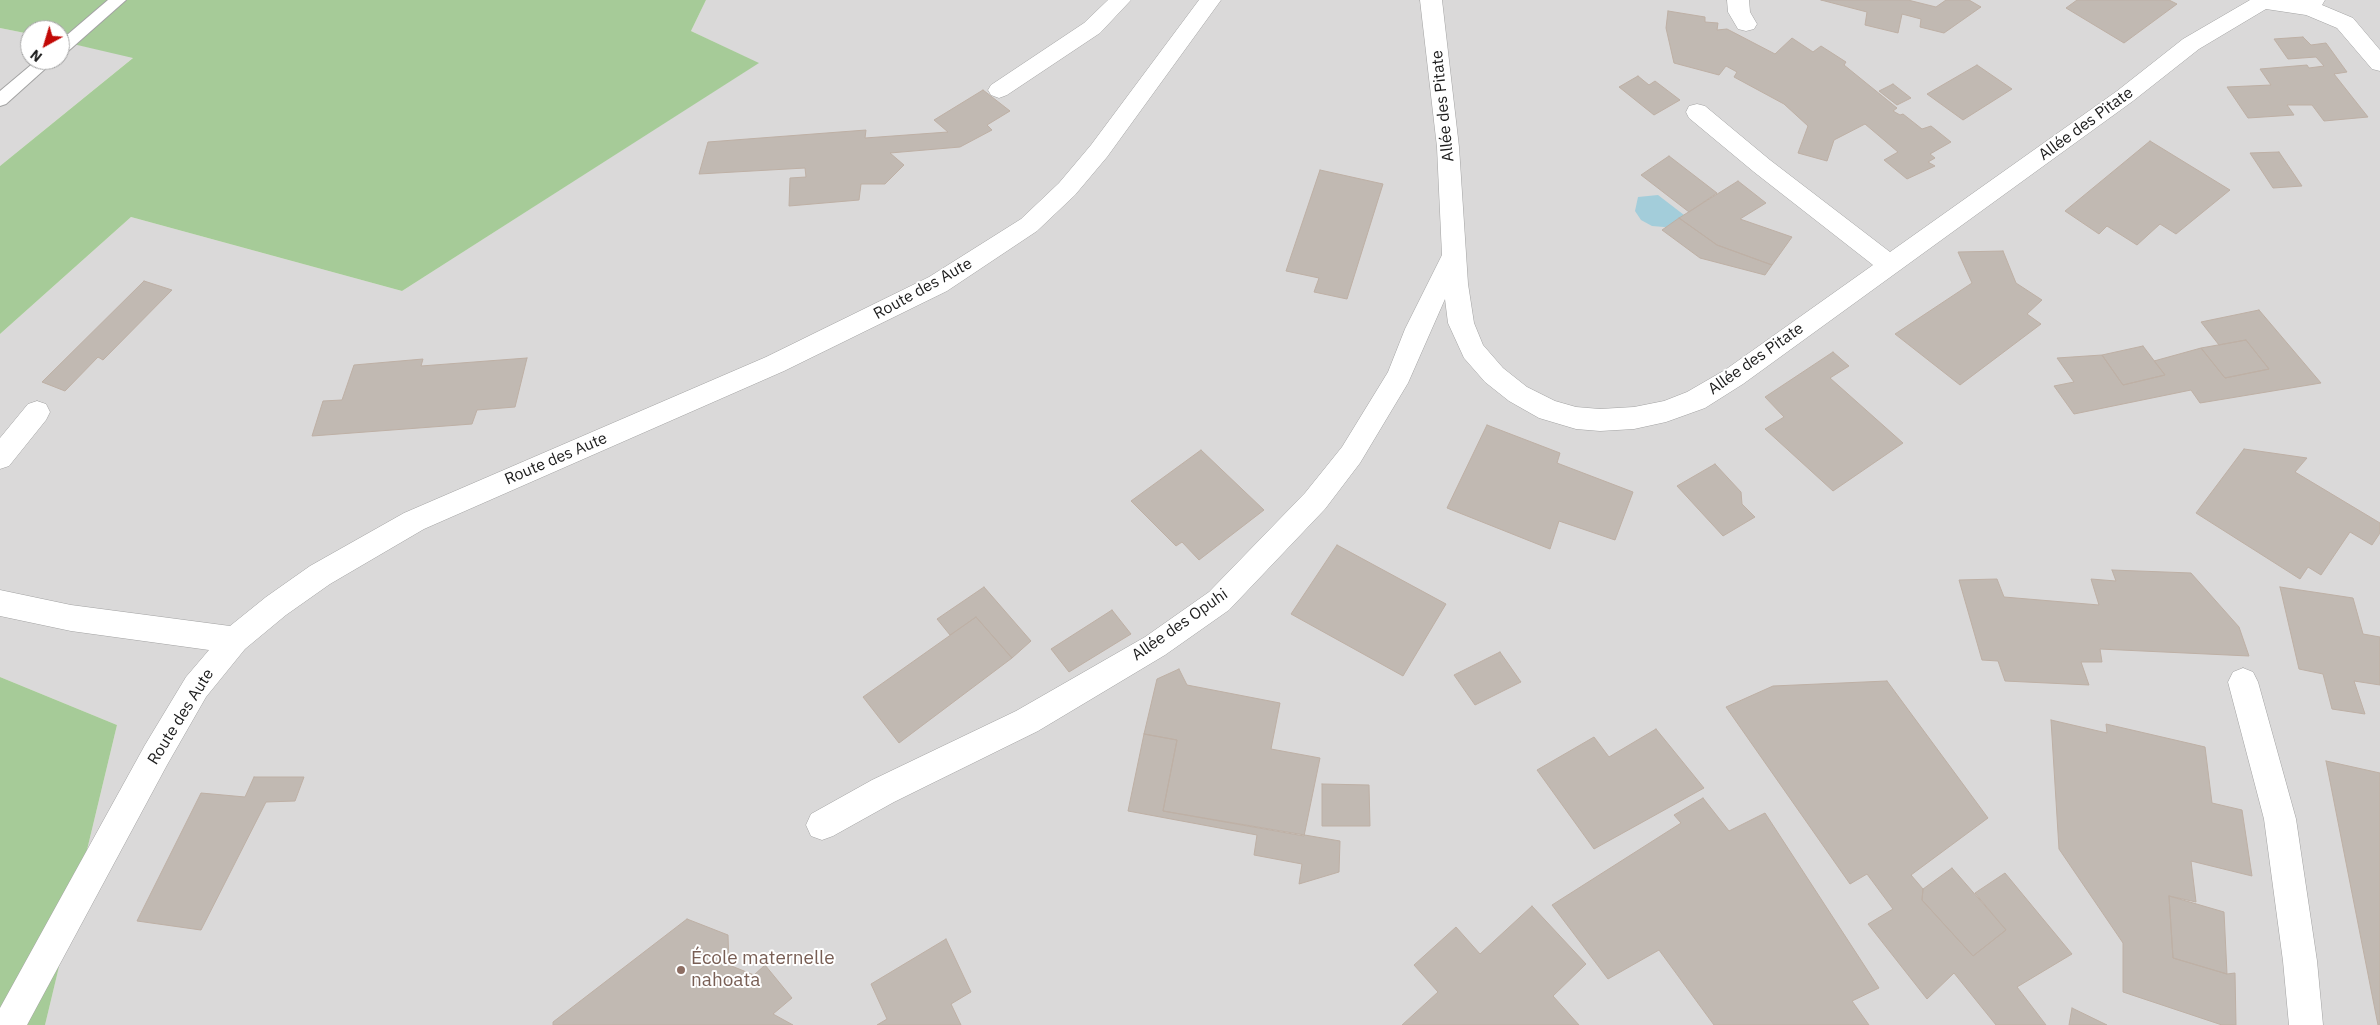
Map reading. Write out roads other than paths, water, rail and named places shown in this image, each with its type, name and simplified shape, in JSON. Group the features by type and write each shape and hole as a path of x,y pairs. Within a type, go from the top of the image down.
{"street":[{"path":"999,90 1092,28 1120,0"},
{"name":"Route des Aute","path":"9,1025 161,746 196,688 235,640 276,606 320,575 414,520 775,364 938,284 992,250 1028,225 1067,189 1099,152 1210,0"},
{"name":"Allée des Pitate","path":"1431,0 1448,147 1461,323 1473,351 1489,369 1518,394 1548,410 1576,418 1600,420 1634,418 1666,411 1696,400 1734,377 2125,96 2191,44 2263,2 2312,4 2345,23 2380,64"},
{"path":"1738,0 1739,12 1746,24"},
{"path":"1696,112 1762,166 1890,265"},
{"name":"Allée des Opuhi","path":"822,825 883,791 1027,721 1156,646 1219,601 1315,501 1352,455 1399,376 1418,329 1455,253"},
{"path":"0,458 37,412"},
{"path":"0,603 71,618 235,640"},
{"path":"2243,682 2280,819 2300,961 2306,1025"}],"lane":[{"path":"70,41 118,0"},
{"path":"0,100 35,70"}],"water":[{"path":"1658,195 1684,215 1676,228 1652,226 1641,220 1635,211 1638,197"}],"place":[{"name":"École maternelle nahoata","path":"681,970"}]}
